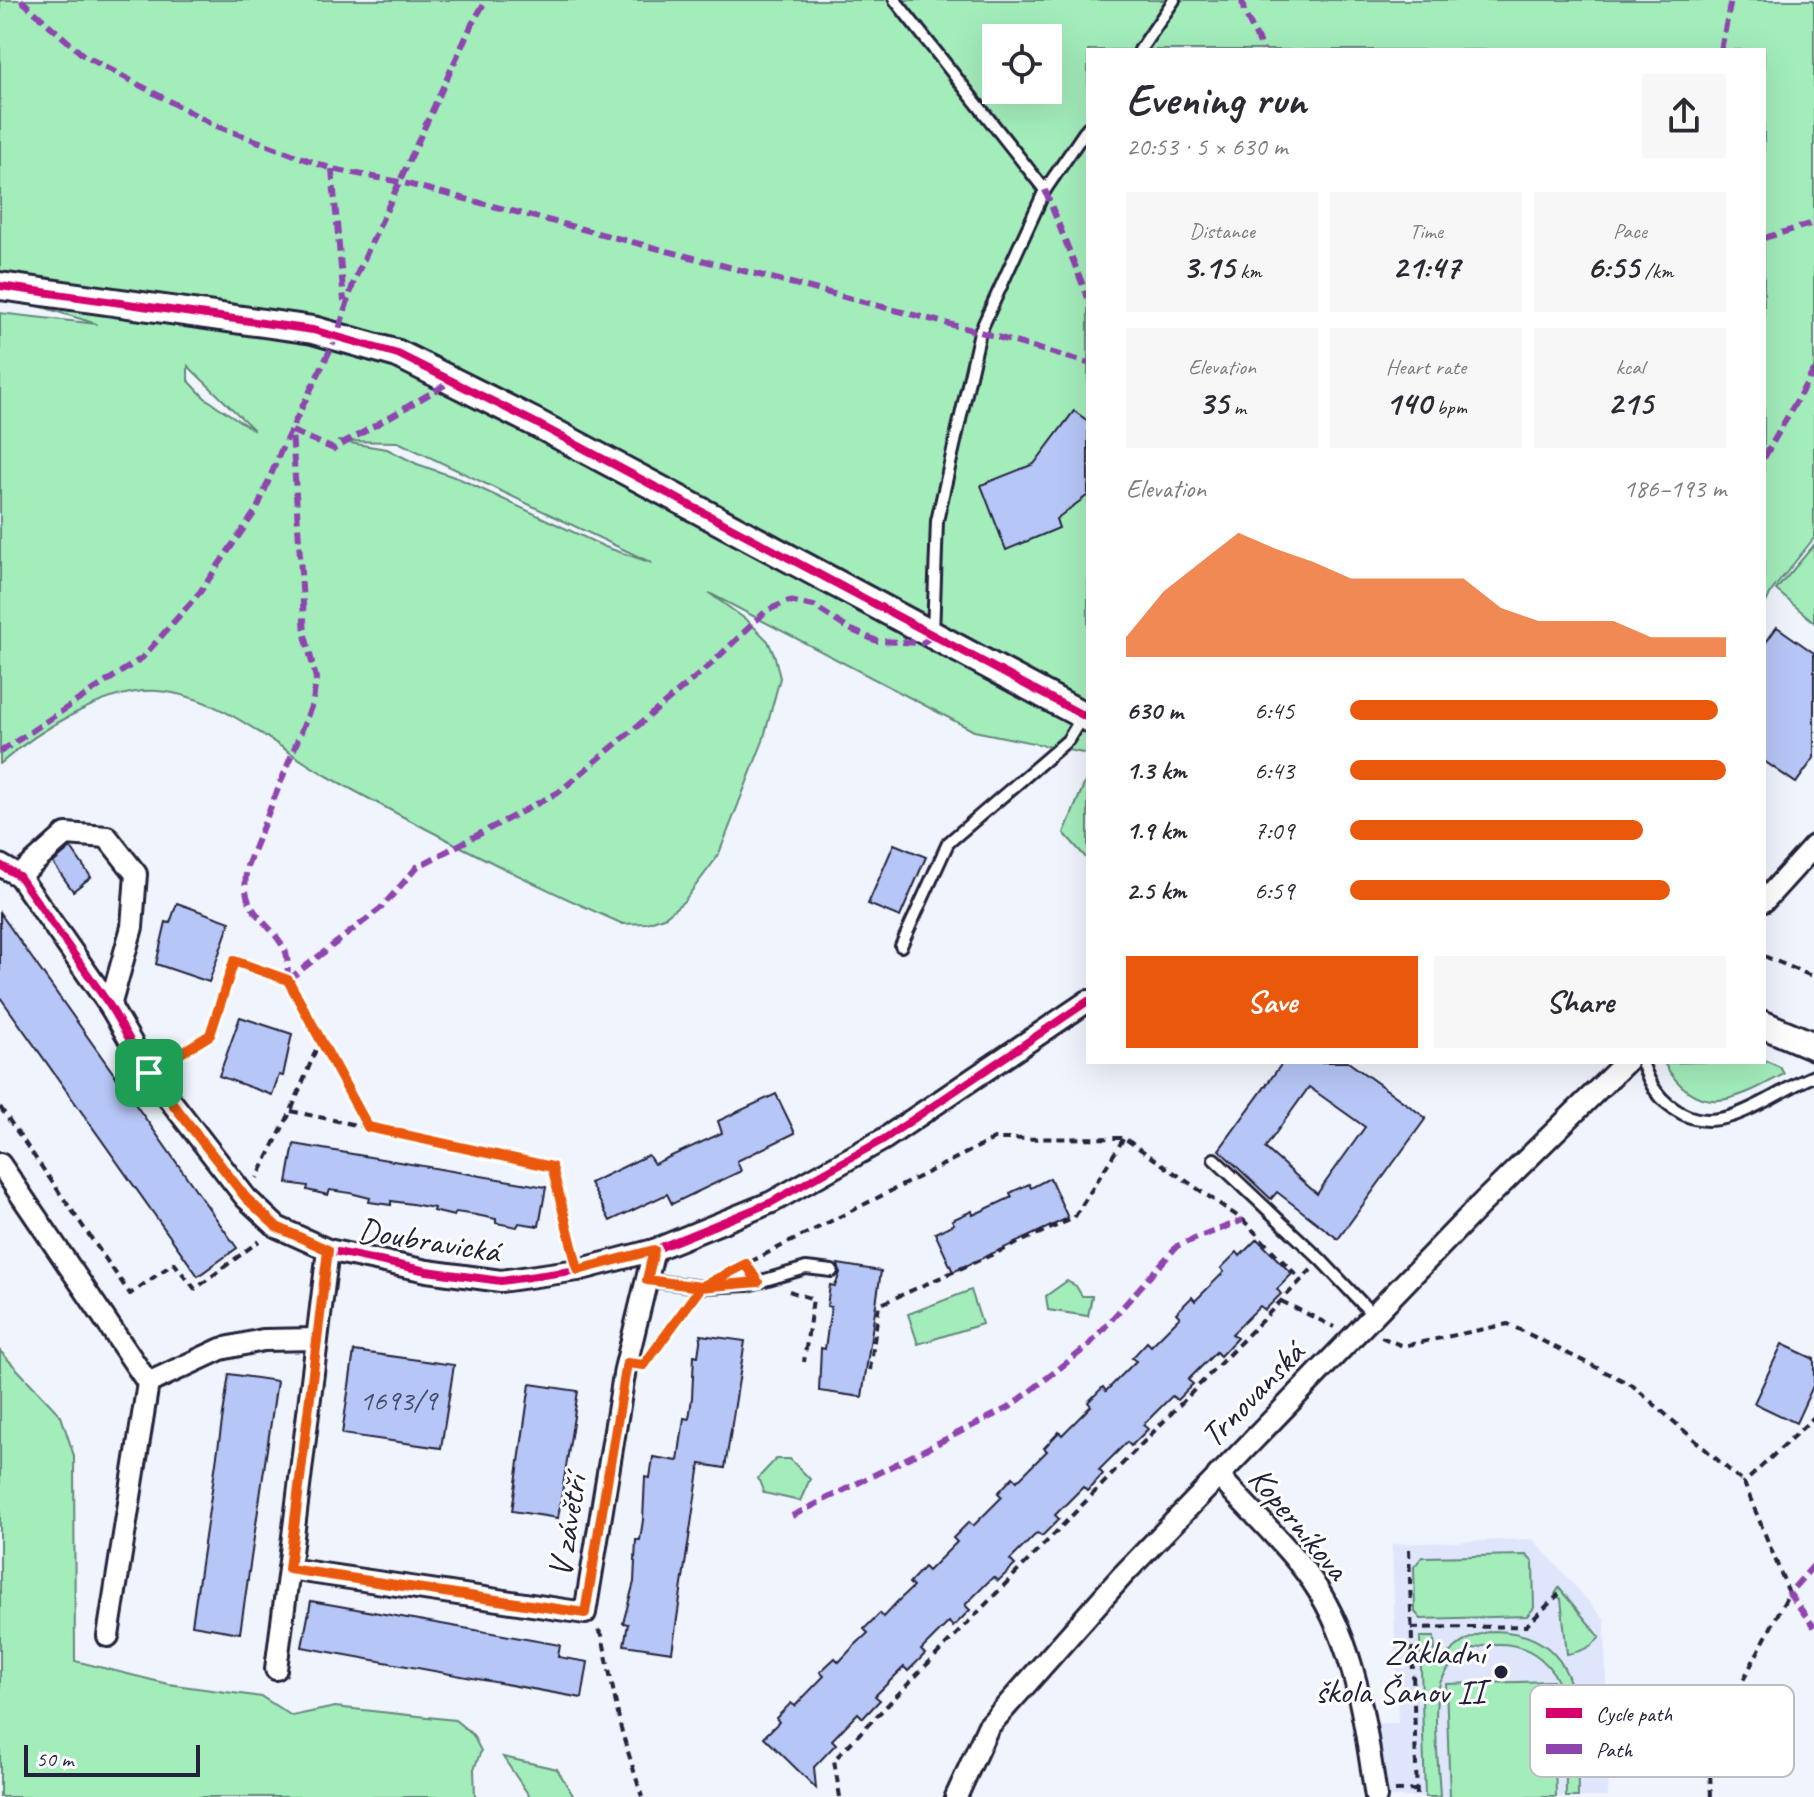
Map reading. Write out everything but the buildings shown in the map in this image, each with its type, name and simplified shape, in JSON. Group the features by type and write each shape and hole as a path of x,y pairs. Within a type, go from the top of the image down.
{"street":[{"path":"0,286 313,330 398,354 536,423 1085,716"},
{"path":"0,865 19,876 66,834 107,837 136,874 132,927 110,1006"},
{"path":"1766,899 1811,854"},
{"name":"Doubravická","path":"19,876 110,1006 149,1073 246,1198 277,1227 328,1250 427,1271 501,1281 578,1270 654,1250 772,1202 884,1139 1086,1002"},
{"path":"1766,1026 1814,1046"},
{"name":"Trnovanská","path":"956,1797 988,1727 1122,1576 1373,1315 1624,1064"},
{"path":"0,1164 148,1383 108,1636"},
{"path":"276,1669 328,1250"},
{"name":"V závětří","path":"289,1569 585,1613 627,1363 654,1250"},
{"path":"148,1383 221,1349 263,1340 317,1339"},
{"name":"Koperníkova","path":"1218,1475 1305,1570 1344,1639 1362,1701 1376,1797"}],"lane":[{"path":"895,0 1045,190"},
{"path":"1141,48 1174,0"},
{"path":"933,636 937,521 980,332 1045,190 1086,130"},
{"path":"901,946 948,843 1068,740 1085,716"},
{"path":"1643,1064 1663,1102 1690,1118 1707,1121 1725,1118 1814,1076"},
{"path":"1214,1159 1321,1260 1373,1315"},
{"path":"647,1280 701,1287 758,1282 806,1268 832,1271"}],"path":[{"path":"1766,957 1814,977"},
{"path":"149,1073 210,1035 234,961 288,980 319,1042 368,1127"},
{"path":"246,1198 291,1111 319,1042"},
{"path":"0,1107 130,1294 174,1263 195,1289 277,1227"},
{"path":"291,1111 552,1167 578,1270"},
{"path":"870,1370 879,1305 1074,1218 1124,1138"},
{"path":"627,1363 644,1365 701,1287 994,1139 1124,1138 1243,1220 1301,1280"},
{"path":"840,1797 834,1760 1321,1260"},
{"path":"746,1264 758,1282 813,1299 804,1362"},
{"path":"1280,1301 1335,1327 1363,1351 1379,1334 1403,1346 1508,1324 1632,1385 1744,1483 1789,1593 1741,1685"},
{"path":"1744,1483 1814,1417"},
{"path":"1409,1549 1417,1797"},
{"path":"1411,1628 1526,1626 1559,1594"},
{"path":"585,1613 602,1635 621,1729 642,1797"},
{"path":"1710,1777 1711,1797"}],"shaded area":[{"name":"Základní škola Šanov II","path":"1533,1539 1605,1620 1606,1685 1530,1685 1530,1777 1608,1777 1608,1797 1384,1797 1373,1723 1398,1723 1392,1544"}],"green space":[{"path":"0,0 1814,0 1814,538 1766,603 1766,48 1086,48 1086,754 974,731 709,593 748,621 768,641 780,678 763,741 718,856 684,901 666,916 647,923 623,924 511,872 329,777 226,712 181,695 137,692 95,704 33,738 0,764 0,313 97,324 0,294","holes":["188,366 253,429 205,398 188,380","337,441 398,442 652,563 605,547 460,479 417,464 387,449"]},
{"path":"1814,545 1814,622 1776,590"},
{"path":"1086,780 1086,858 1064,833"},
{"path":"1766,1061 1780,1067 1784,1074 1750,1091 1719,1100 1690,1093 1665,1064 1766,1064"},
{"path":"1067,1281 1076,1286 1082,1296 1092,1296 1088,1316 1048,1310 1046,1296"},
{"path":"971,1290 982,1324 918,1344 908,1314"},
{"path":"0,1351 61,1416 74,1456 75,1661 168,1684 262,1697 292,1716 335,1707 455,1720 473,1735 481,1751 474,1769 475,1797 0,1797"},
{"path":"776,1459 790,1459 810,1479 800,1501 764,1493 758,1478"},
{"path":"1526,1555 1533,1562 1534,1608 1527,1616 1421,1619 1415,1612 1414,1567 1422,1557"},
{"path":"1559,1588 1600,1637 1593,1644 1567,1654 1561,1599 1555,1594"},
{"path":"1494,1631 1526,1636 1548,1648 1563,1666 1570,1685 1559,1685 1554,1673 1540,1658 1506,1644 1487,1645 1469,1651 1453,1663 1441,1681 1436,1705 1440,1797 1425,1797 1420,1637 1434,1637 1436,1666 1476,1635"},
{"path":"1553,1681 1553,1685 1530,1685 1530,1777 1555,1777 1556,1797 1450,1797 1446,1684"},
{"path":"503,1757 557,1769 574,1797 530,1797"},
{"path":"1566,1777 1578,1777 1578,1797 1566,1797"}],"marked path":[{"path":"21,0 83,55 214,125 332,169 400,182 980,332 1086,362"},
{"path":"0,752 142,658 200,592 257,509 282,448 337,336 354,281 472,24 486,0"},
{"path":"1242,0 1244,12 1262,48"},
{"path":"1721,48 1731,0"},
{"path":"332,169 344,301"},
{"path":"1045,190 1086,293"},
{"path":"1766,237 1814,223"},
{"path":"1766,454 1814,370"},
{"path":"292,431 334,449 452,381"},
{"path":"288,980 286,951 250,904 245,882 247,866 313,702 316,678 305,635 292,431"},
{"path":"288,980 381,908 417,867 559,792 710,665 766,611 789,601 814,606 847,628 877,641 922,643 933,636"},
{"path":"792,1516 1010,1407 1088,1346 1177,1246 1243,1220"},
{"path":"1814,1565 1789,1593 1814,1627"}],"cycle path":[{"path":"0,286 313,330 398,354 536,423 1086,717"},
{"path":"0,865 19,876 110,1006 149,1073 246,1198 277,1227 328,1250 427,1271 501,1281 578,1270 654,1250 772,1202 884,1139 1086,1002"}],"place":[{"name":"Základní škola Šanov II","path":"1501,1672"}],"route":[{"path":"149,1073 210,1035 234,961 288,980 319,1042 368,1127 552,1167 578,1270 654,1250 647,1280 701,1287 746,1264 758,1282 701,1287 644,1365 627,1363 585,1613 289,1569 328,1250 277,1227 246,1198 149,1073"}]}
